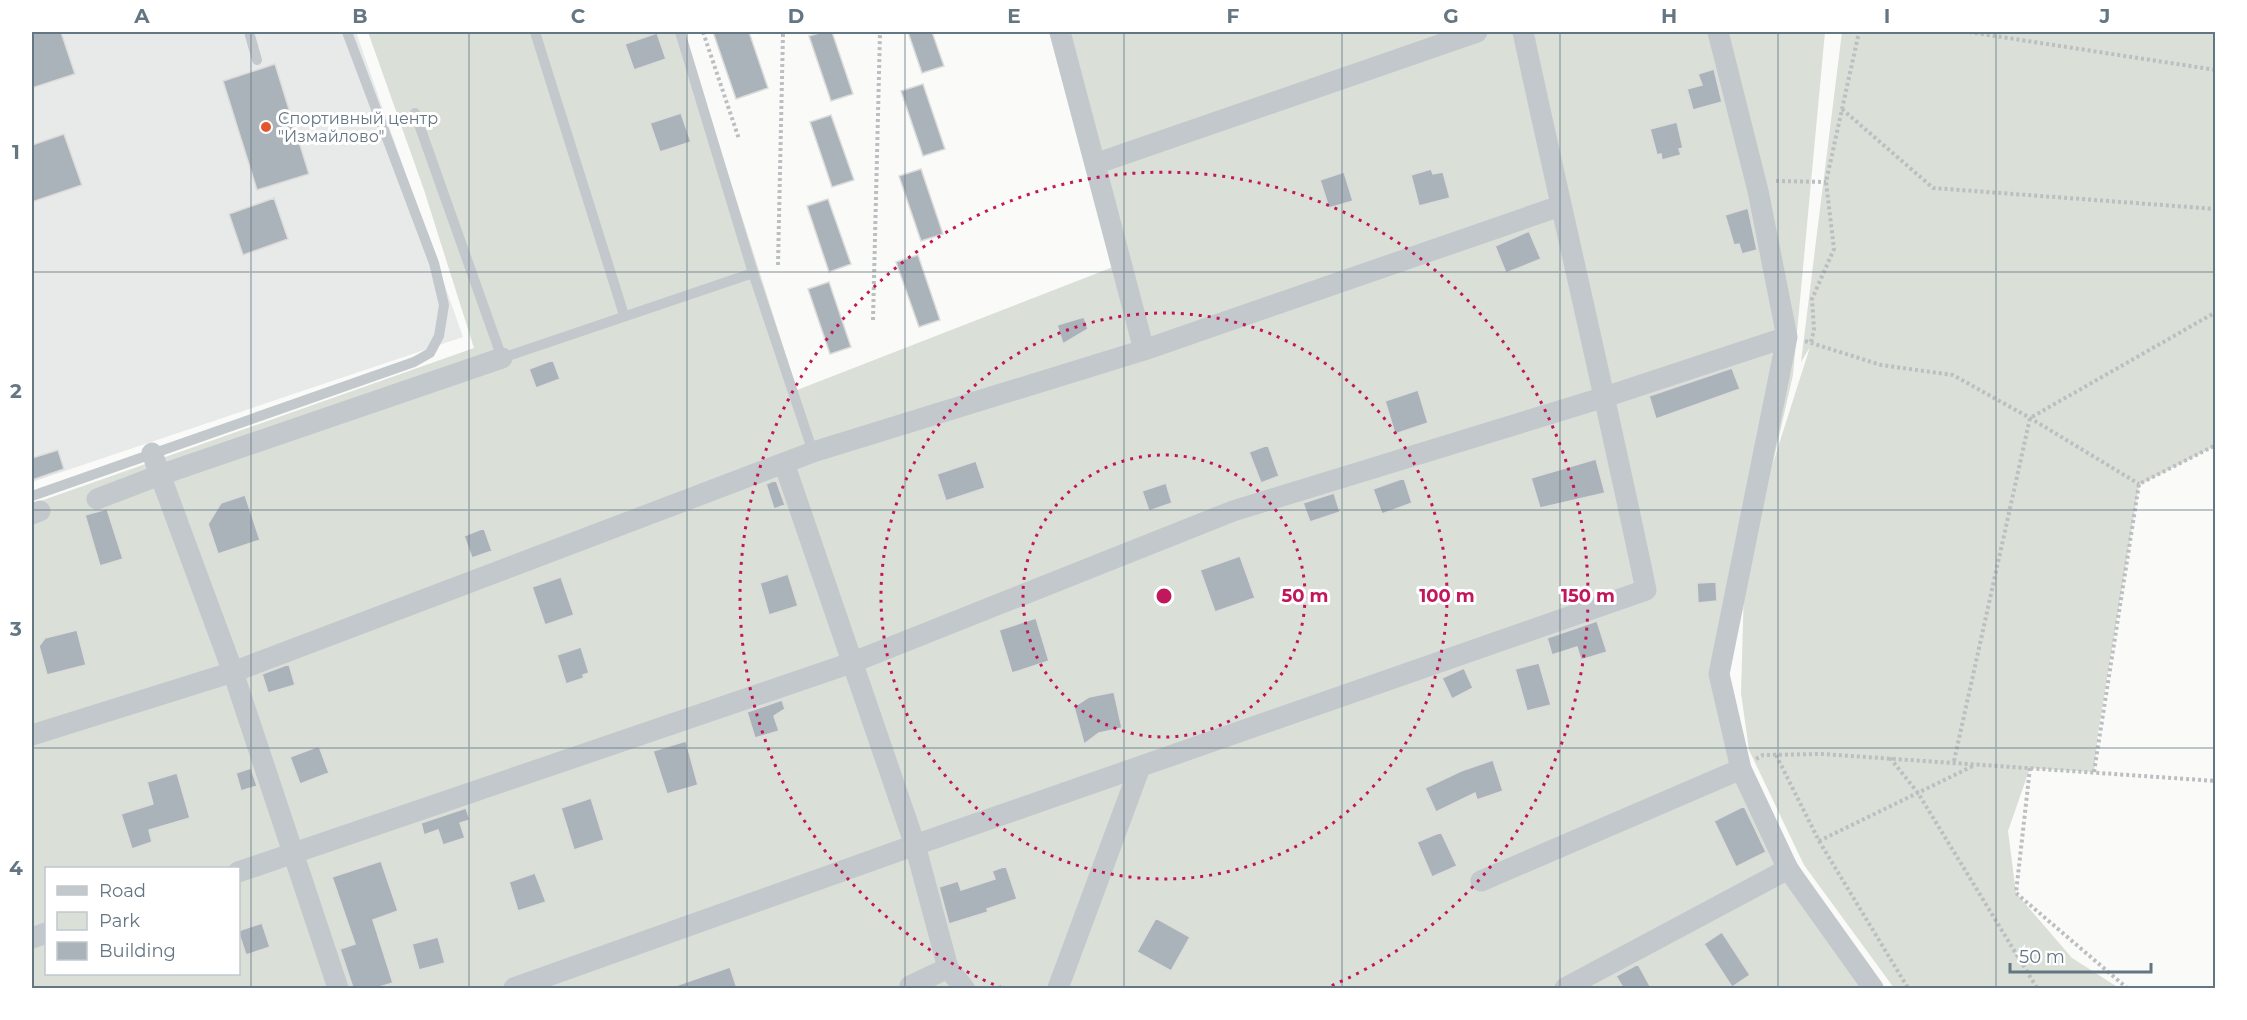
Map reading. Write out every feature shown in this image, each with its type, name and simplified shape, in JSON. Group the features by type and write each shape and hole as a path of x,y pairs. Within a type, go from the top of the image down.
{"street":[{"path":"1060,32 1144,350"},
{"path":"1095,164 1477,32"},
{"path":"514,988 915,845 1646,590 1523,32"},
{"path":"1718,32 1755,180 1787,337 1719,674 1740,769 1788,868 1873,988"},
{"path":"32,735 233,672 813,452 1144,350 1560,206"},
{"path":"240,871 851,663 1233,512 1605,397 1787,337"},
{"path":"97,499 160,475 502,358"},
{"path":"152,453 233,672 338,988"},
{"path":"784,463 915,845 948,968 964,988"},
{"path":"1058,988 1140,767"},
{"path":"1480,881 1740,769"},
{"path":"1565,988 1788,868"},
{"path":"910,988 948,968"}],"lane":[{"path":"249,32 257,60"},
{"path":"34,507 152,453 414,362 430,353 439,336 444,304 434,264 347,32"},
{"path":"536,32 624,315"},
{"path":"680,32 753,273 813,452"},
{"path":"415,113 502,358 753,273"}],"path":[{"path":"704,32 739,139"},
{"path":"778,266 783,32"},
{"path":"873,320 880,32"},
{"path":"1859,32 1826,182 1834,249 1812,298 1814,330 1811,342 1881,365 1953,375 2030,418 2139,484"},
{"path":"1969,32 2216,70"},
{"path":"1842,109 1933,188 2216,209"},
{"path":"1755,180 1826,182"},
{"path":"1954,761 2030,418 2216,312"},
{"path":"2139,484 2216,445"},
{"path":"2094,772 2139,484"},
{"path":"1908,988 1819,841 1776,755 1822,754 1954,761 1973,765 2216,780"},
{"path":"1890,758 1917,793 2037,988"},
{"path":"1819,841 1973,765"},
{"path":"2030,768 2016,893 2127,988"}],"shaded area":[{"path":"32,32 356,32 463,337 32,482"}],"green space":[{"path":"368,32 683,32 797,390 1113,267 1049,32 1825,32 1793,375 1773,463 1810,347 1801,362 1842,32 2215,32 2215,446 2139,485 2098,733 2094,772 2030,768 2008,831 2016,893 2072,958 2119,988 1894,988 1804,865 1749,750 1741,693 1744,587 1725,673 1751,771 1784,842 1838,929 1882,988 32,988 32,504 474,348 424,190"}],"building":[{"path":"32,32 61,32 75,74 32,88"},
{"path":"713,32 749,32 768,88 736,99"},
{"path":"832,32 853,94 831,101 809,36"},
{"path":"908,32 932,32 944,66 922,73"},
{"path":"657,33 666,59 634,70 625,44"},
{"name":"Спортивный центр \"Измайлово\"","path":"275,64 309,174 257,190 223,81"},
{"path":"1714,69 1722,102 1693,110 1687,89 1702,85 1698,74"},
{"path":"923,84 945,149 923,156 901,91"},
{"path":"681,113 691,142 660,152 650,123"},
{"path":"831,115 854,180 832,187 810,122"},
{"path":"1677,122 1683,148 1679,149 1681,155 1662,160 1661,154 1657,155 1650,129"},
{"path":"64,134 82,185 32,202 32,145"},
{"path":"921,169 943,234 921,241 899,176"},
{"path":"1431,169 1433,174 1443,172 1450,198 1419,206 1411,175"},
{"path":"1344,172 1353,201 1329,208 1320,180"},
{"path":"274,198 288,239 243,255 229,214"},
{"path":"828,199 851,264 829,272 807,206"},
{"path":"1748,208 1757,250 1742,254 1739,244 1734,245 1725,215"},
{"path":"1529,231 1541,259 1506,273 1495,246"},
{"path":"918,255 940,320 919,327 896,262"},
{"path":"829,282 851,347 830,354 808,289"},
{"path":"1084,317 1088,329 1063,344 1057,325"},
{"path":"553,360 560,379 536,388 529,369"},
{"path":"1732,368 1740,389 1656,419 1649,396"},
{"path":"1418,390 1428,423 1395,434 1385,401"},
{"path":"1268,445 1279,476 1261,483 1249,452"},
{"path":"58,450 64,469 32,480 32,458"},
{"path":"1596,459 1605,493 1540,508 1531,478"},
{"path":"976,461 985,488 946,501 937,474"},
{"path":"1404,478 1412,503 1382,514 1373,489"},
{"path":"776,480 785,505 774,509 766,484"},
{"path":"1166,483 1172,503 1149,511 1142,491"},
{"path":"1334,493 1340,512 1310,522 1303,503"},
{"path":"245,495 260,540 218,554 208,524 221,503"},
{"path":"107,509 123,559 100,566 85,515"},
{"path":"484,528 492,551 472,558 464,536"},
{"path":"1240,556 1255,598 1215,612 1200,570"},
{"path":"788,574 798,606 769,615 760,583"},
{"path":"561,577 574,615 545,625 532,587"},
{"path":"1716,582 1717,601 1698,603 1697,583"},
{"path":"1036,618 1049,661 1012,673 999,630"},
{"path":"1597,621 1607,652 1581,660 1577,647 1552,655 1547,638"},
{"path":"77,630 86,665 47,675 39,646 45,638"},
{"path":"581,647 589,673 583,675 584,678 566,684 557,655"},
{"path":"1539,663 1551,705 1527,711 1515,669"},
{"path":"289,664 295,685 268,693 262,674"},
{"path":"1464,668 1473,688 1452,699 1442,678"},
{"path":"1114,692 1122,728 1099,733 1084,744 1074,707 1089,697"},
{"path":"782,700 785,709 774,716 779,731 755,738 747,712"},
{"path":"686,741 698,785 667,794 653,751"},
{"path":"319,746 329,773 300,784 290,757"},
{"path":"1493,760 1503,791 1477,800 1475,793 1436,812 1425,788 1461,771"},
{"path":"251,768 257,786 241,791 236,773"},
{"path":"177,773 190,818 149,830 152,842 132,849 121,814 153,804 147,782"},
{"path":"591,798 604,840 574,850 561,808"},
{"path":"1744,806 1766,852 1736,867 1714,821"},
{"path":"466,808 470,820 460,823 465,838 443,845 438,830 424,835 421,823"},
{"path":"1441,832 1457,866 1432,877 1417,842"},
{"path":"381,861 398,911 373,920 393,983 376,988 353,988 340,949 355,944 332,877"},
{"path":"1006,866 1017,899 987,909 988,912 949,924 939,887 958,881 961,890 995,879 992,871"},
{"path":"535,873 546,902 518,911 509,882"},
{"path":"1156,918 1190,937 1171,971 1137,952"},
{"path":"262,923 270,947 246,955 240,930"},
{"path":"1722,932 1750,975 1732,987 1704,944"},
{"path":"438,937 445,963 419,970 412,944"},
{"path":"1638,964 1651,988 1623,988 1616,976"},
{"path":"730,967 737,988 675,988 675,986"}],"place":[{"name":"Спортивный центр \"Измайлово\"","path":"266,127"}]}
